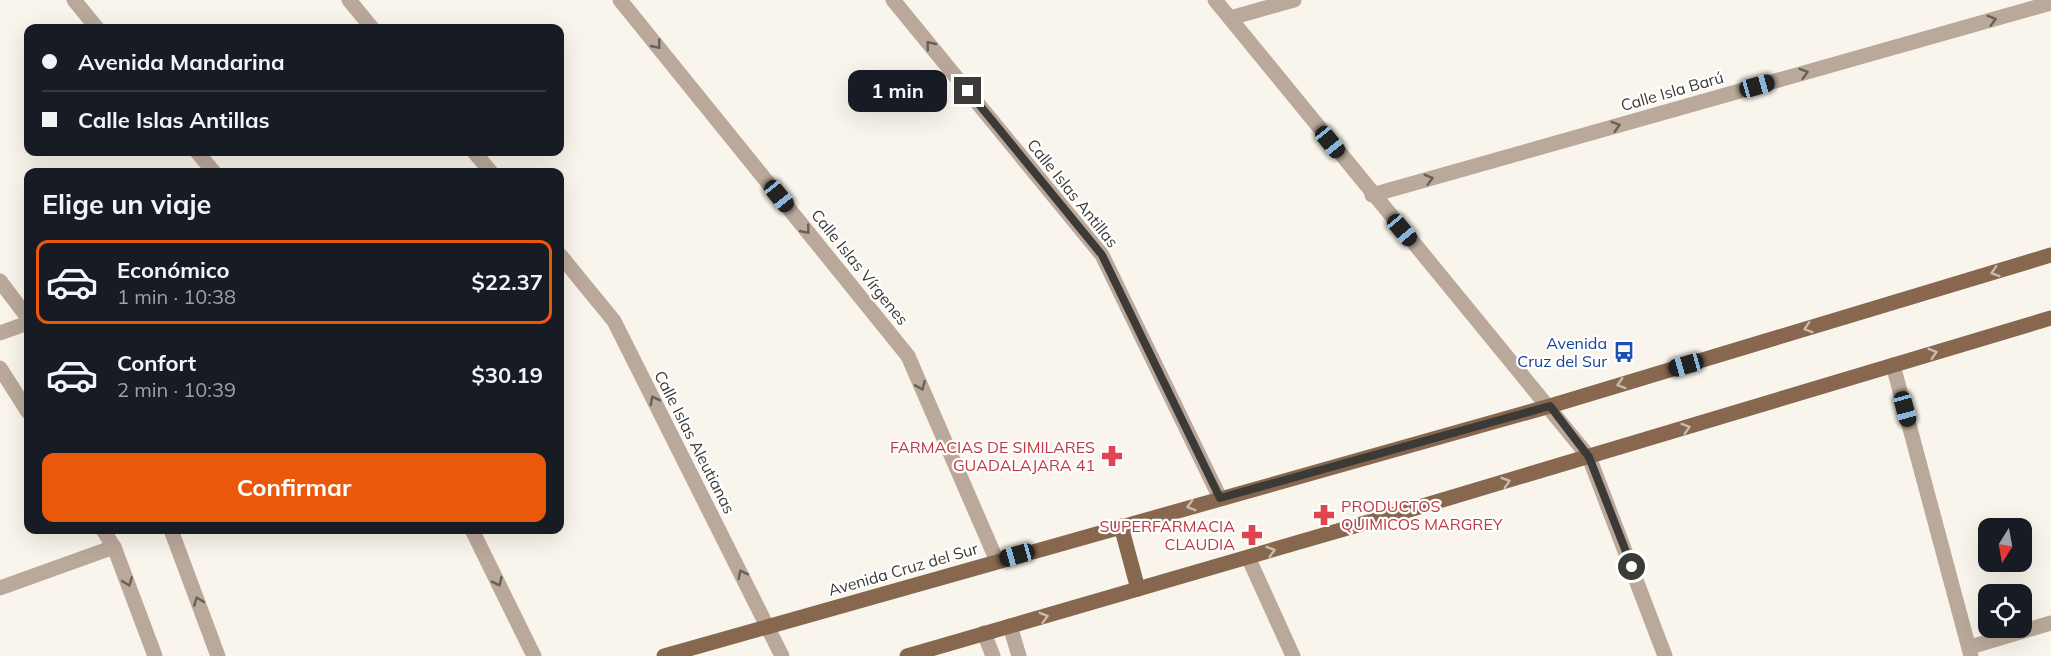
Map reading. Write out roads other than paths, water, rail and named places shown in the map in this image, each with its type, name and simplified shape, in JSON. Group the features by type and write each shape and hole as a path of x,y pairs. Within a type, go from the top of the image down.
{"main road":[{"name":"Avenida Cruz del Sur","path":"664,656 1550,406 2051,255"},
{"path":"907,656 1589,457 2051,318"},
{"path":"1121,526 1138,589"}],"street":[{"path":"74,0 94,24"},
{"path":"348,0 369,24"},
{"name":"Calle Islas Vírgenes","path":"620,0 908,356 997,561"},
{"name":"Calle Islas Antillas","path":"893,0 1102,255 1220,498"},
{"path":"1215,0 1372,195 1550,406 1589,457 1665,656"},
{"path":"1230,18 1294,0"},
{"name":"Calle Isla Barú","path":"1372,195 2051,3"},
{"path":"200,156 211,168"},
{"path":"477,156 488,168"},
{"name":"Calle Islas Aleutianas","path":"564,260 614,321 782,656"},
{"path":"0,281 24,314"},
{"path":"0,333 24,322"},
{"path":"1893,365 1971,652 2051,623"},
{"path":"0,368 24,406"},
{"path":"106,534 114,547 155,656"},
{"path":"173,534 219,656"},
{"path":"474,534 534,656"},
{"path":"0,588 114,547"},
{"path":"1248,557 1293,656"},
{"path":"1010,626 1019,656"},
{"path":"984,633 993,656"}],"place":[{"name":"Avenida Cruz del Sur","path":"1624,352"},
{"name":"FARMACIAS DE SIMILARES GUADALAJARA 41","path":"1112,456"},
{"name":"PRODUCTOS QUIMICOS MARGREY","path":"1324,515"},
{"name":"SUPERFARMACIA CLAUDIA","path":"1252,535"}]}
